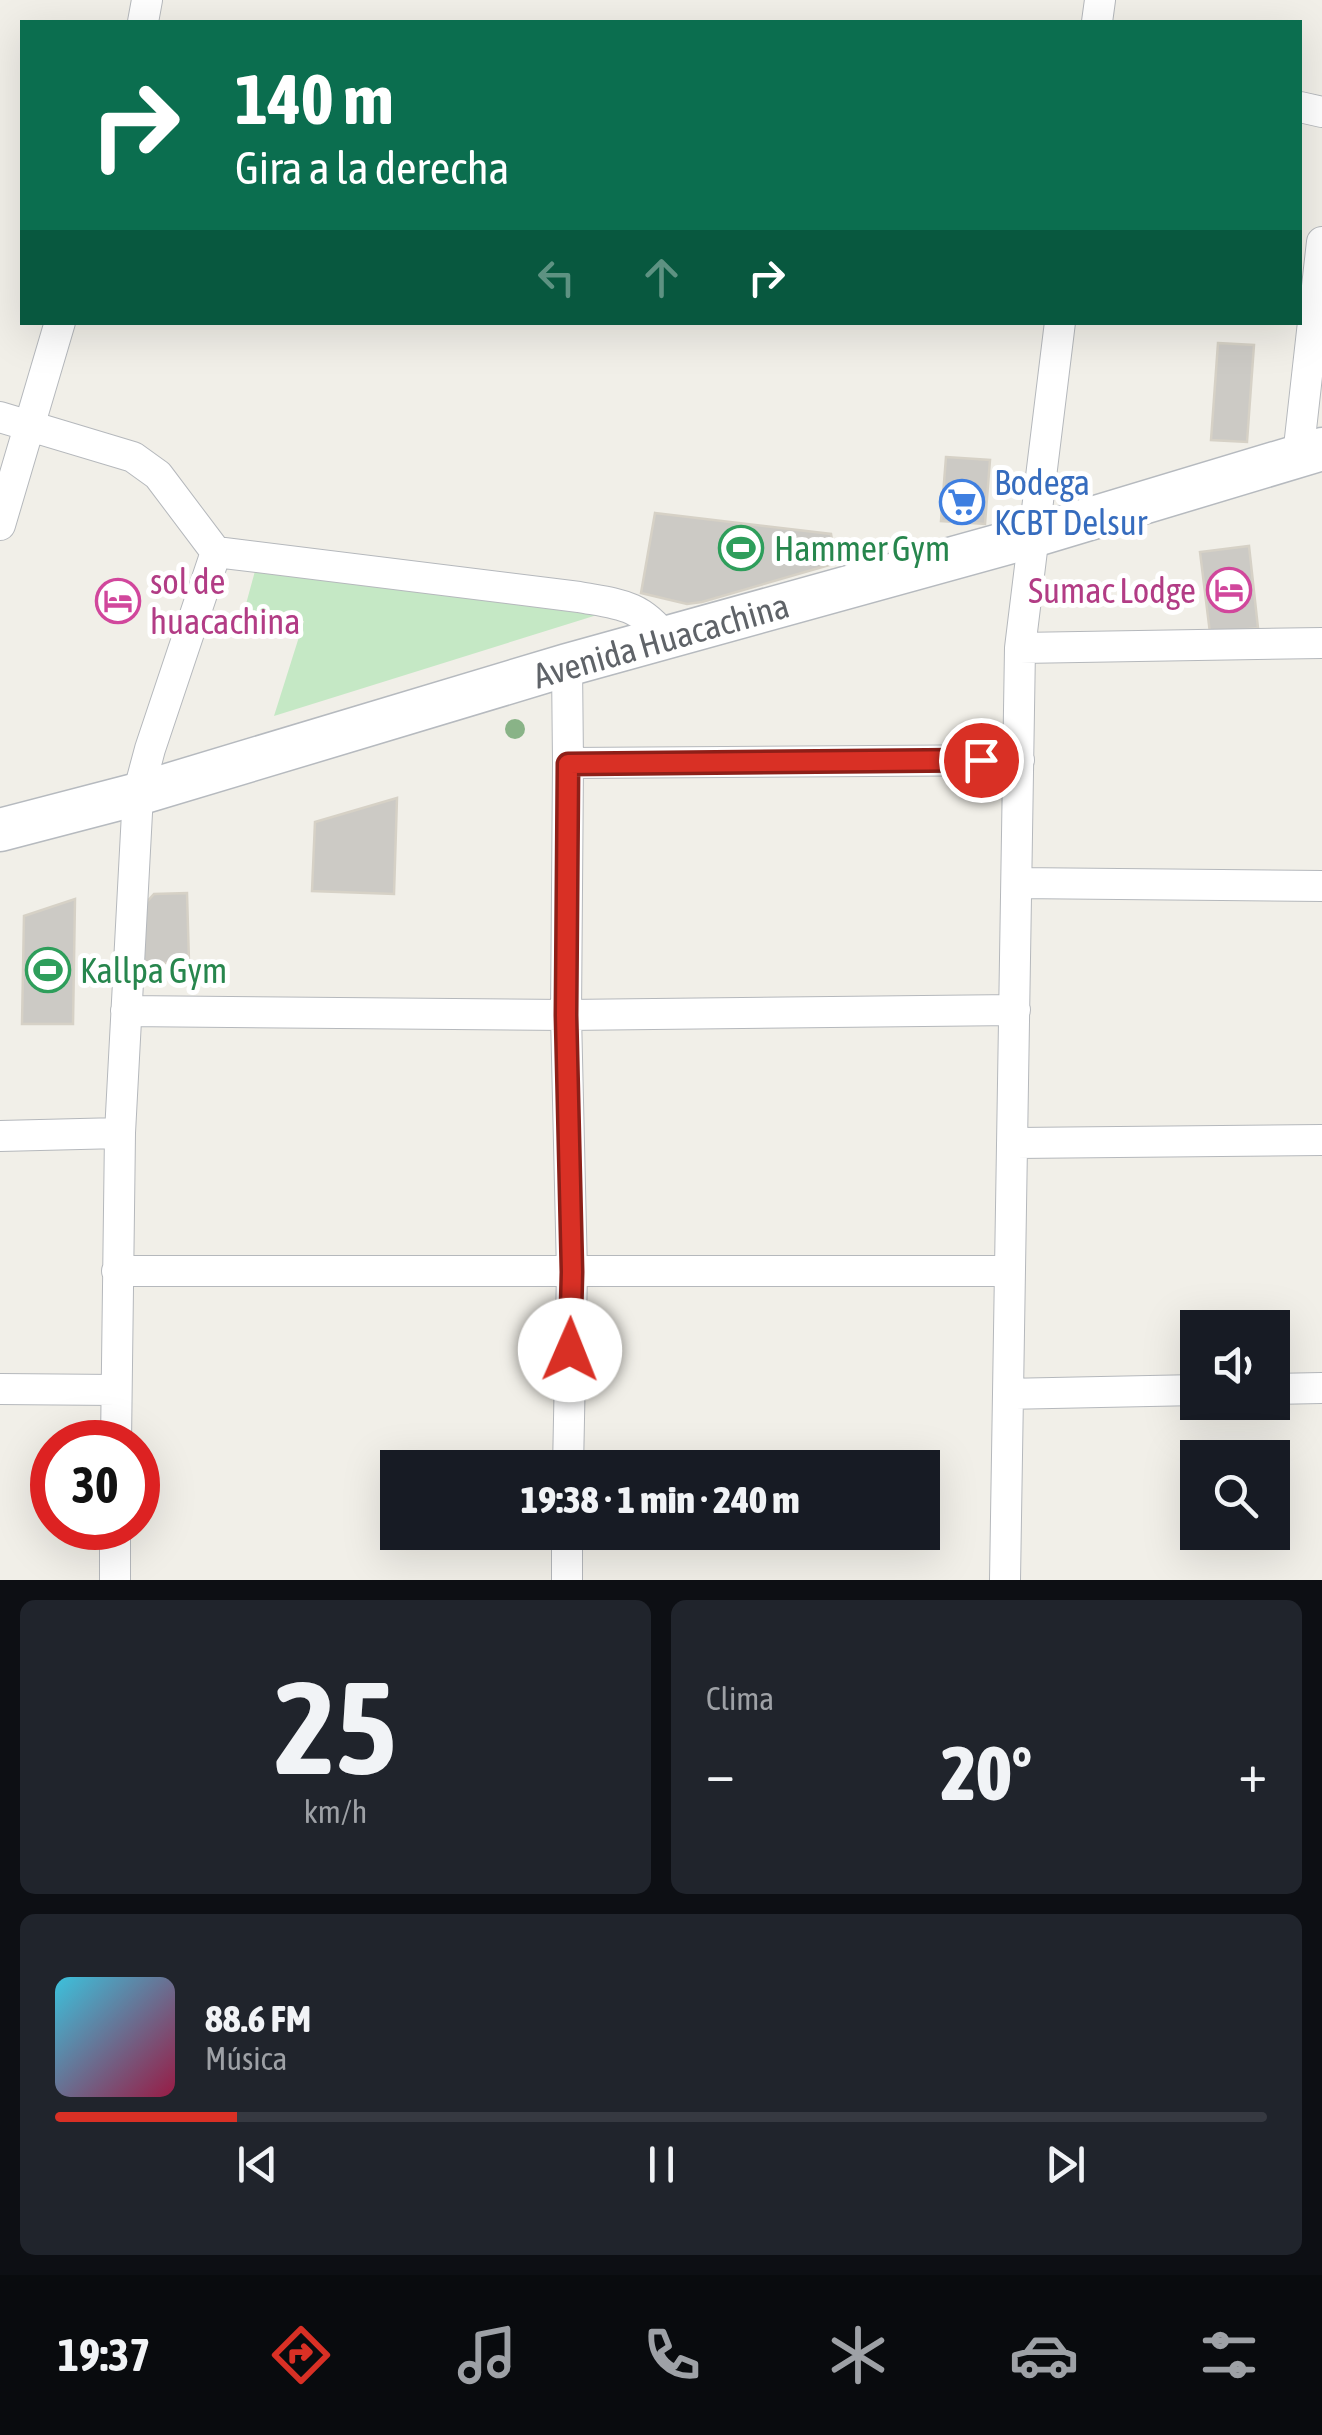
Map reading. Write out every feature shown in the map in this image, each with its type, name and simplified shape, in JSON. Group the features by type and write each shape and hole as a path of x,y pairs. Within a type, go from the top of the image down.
{"main road":[{"name":"Avenida Huacachina","path":"0,830 138,794 566,665 1033,536 1310,452"}],"street":[{"path":"1310,452 1322,242"},
{"path":"0,525 14,421 59,325"},
{"path":"1005,1580 1020,648 1060,325"},
{"path":"14,421 133,456 158,474 216,552 632,607 654,622 664,638"},
{"path":"116,1420 120,1133 138,794 216,552"},
{"path":"1020,648 1322,643"},
{"path":"566,665 566,1015 572,1272 568,1450"},
{"path":"568,764 1019,760"},
{"path":"1017,884 1322,886"},
{"path":"126,1011 566,1015 1014,1010"},
{"path":"0,1136 120,1133"},
{"path":"1012,1143 1322,1140"},
{"path":"117,1271 1010,1272"},
{"path":"1290,1389 1322,1388"},
{"path":"0,1389 116,1390"},
{"path":"1008,1394 1180,1390"},
{"path":"115,1550 115,1580"},
{"path":"566,1580 567,1550"}],"green space":[{"path":"255,571 597,615 274,716 304,621 243,615"}],"building":[{"path":"1218,343 1254,345 1247,442 1211,440"},
{"path":"946,457 990,460 985,524 941,521"},
{"name":"Hammer Gym","path":"655,513 831,534 836,563 702,602 687,604 641,593"},
{"name":"Sumac Lodge","path":"1249,546 1258,628 1210,633 1200,552"},
{"path":"397,798 394,894 312,891 315,822"},
{"path":"187,893 189,962 136,964 134,916 154,894"},
{"name":"Kallpa Gym","path":"75,899 73,1024 22,1024 24,916"}],"place":[{"name":"Bodega KCBT Delsur","path":"962,502"},
{"name":"Hammer Gym","path":"741,548"},
{"name":"Sumac Lodge","path":"1229,590"},
{"name":"sol de huacachina","path":"118,601"},
{"name":"Kallpa Gym","path":"48,970"}],"route":[{"path":"570,1350 568,764 981,760"}]}
